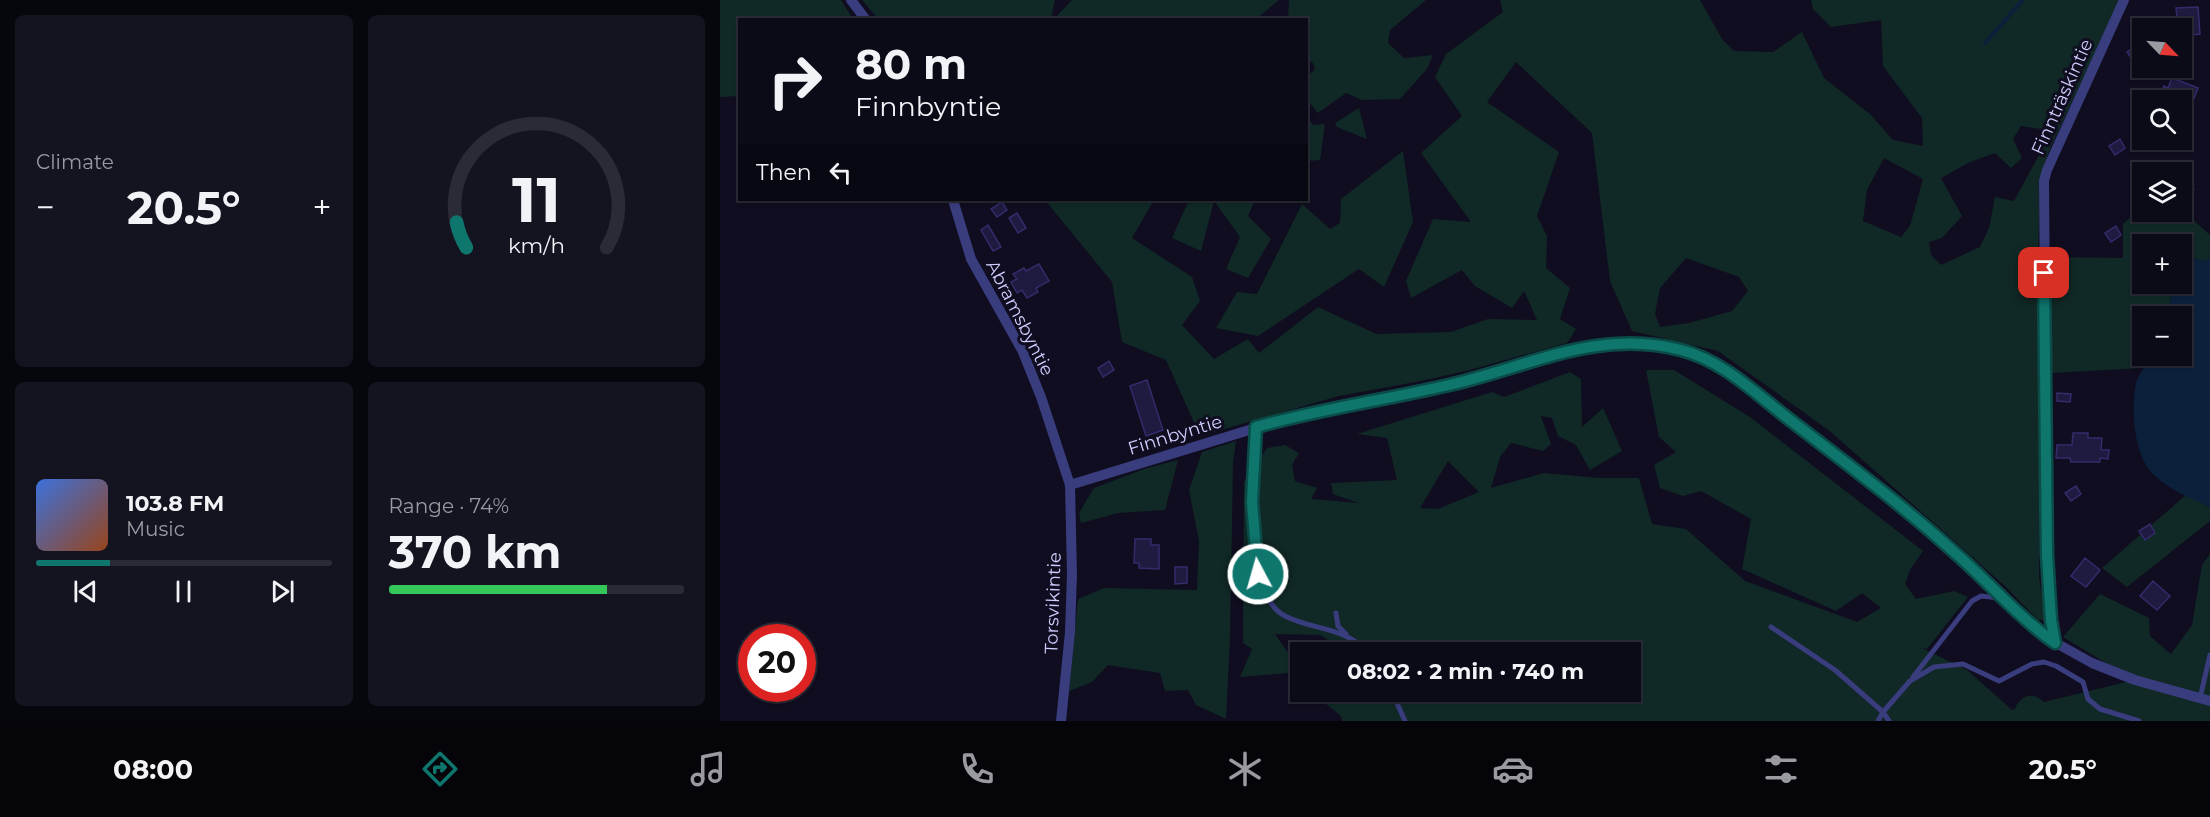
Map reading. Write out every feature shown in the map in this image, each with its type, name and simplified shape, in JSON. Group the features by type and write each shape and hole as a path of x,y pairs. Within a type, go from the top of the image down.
{"street":[{"path":"851,0 864,18"},
{"name":"Finnträskintie","path":"2055,643 2051,620 2047,555 2044,180 2124,0"},
{"name":"Abramsbyntie","path":"953,201 971,259 1022,350 1041,397 1071,485"},
{"name":"Finnbyntie","path":"1071,485 1301,414 1452,385 1567,351 1606,343 1652,344 1682,350 1725,369 1955,552 2001,598 2055,643 2092,663 2135,680 2205,699"},
{"name":"Torsvikintie","path":"1060,721 1070,632 1071,485"}],"lane":[{"path":"1256,427 1252,502 1258,574 1269,604 1284,616 1347,635"},
{"path":"1878,721 1972,601 1981,596 2001,598"},
{"path":"1336,613 1338,626 1358,642"},
{"path":"1771,627 1835,670 1883,712 1889,721"},
{"path":"2205,699 2210,655"},
{"path":"1910,681 1934,667 1963,664 1999,681 2032,664 2044,662 2062,669 2083,682 2088,699 2100,709 2139,721"},
{"path":"1396,702 1404,721"}],"green space":[{"path":"720,0 841,0 852,18 738,18 738,96 720,97"},
{"path":"862,0 1055,0 1051,18 877,18"},
{"path":"1072,0 1279,0 1257,18 1055,18"},
{"path":"1289,0 1426,0 1390,30 1388,43 1404,58 1433,55 1427,69 1400,99 1362,100 1346,93 1318,113 1308,101 1308,76 1315,69 1313,63 1308,60 1308,18 1288,18"},
{"path":"1500,0 1700,0 1722,39 1734,51 1773,52 1802,32 1824,78 1871,115 1893,140 1923,146 1922,118 1883,66 1881,20 1831,27 1813,9 1811,0 2120,0 2049,151 2040,179 2039,578 2046,620 2038,620 2005,586 1831,432 1718,351 1632,331 1610,281 1592,133 1516,62 1487,102 1559,152 1537,216 1547,236 1546,268 1570,288 1560,319 1576,329 1567,343 1466,371 1339,396 1200,436 1166,360 1122,342 1112,282 1046,201 1153,201 1132,238 1192,277 1200,301 1182,325 1214,359 1248,339 1259,353 1318,307 1376,334 1451,332 1488,319 1537,320 1524,291 1512,308 1475,286 1462,270 1411,298 1406,281 1433,219 1471,222 1421,153 1462,116 1435,77 1446,54 1503,12","holes":["2021,126 2048,130 2045,144 2014,201 1995,197 1989,228 1980,247 1941,265 1931,255 1929,242 1942,238 1962,216 1941,178 1968,163 1995,153 2011,168 2022,158 2013,139","1884,158 1923,179 1910,226 1901,237 1863,221 1867,190","1686,258 1739,277 1748,291 1732,311 1689,323 1660,327 1655,314 1660,288"]},
{"path":"1359,108 1367,139 1337,127 1335,123"},
{"path":"1308,118 1313,125 1325,124 1320,160 1308,161"},
{"path":"1403,151 1413,222 1384,287 1359,269 1258,336 1216,328 1237,292 1257,294 1302,204 1330,229 1340,223 1341,199"},
{"path":"1189,201 1214,201 1201,251 1172,238"},
{"path":"1214,201 1255,201 1248,216 1271,239 1248,278 1226,269 1240,237"},
{"path":"2132,216 2132,222 2192,222 2192,219 2210,235 2210,257 2207,261 2192,260 2192,234 2132,234 2132,294 2172,294 2169,306 2132,306 2132,366 2145,366 2143,368 2052,373 2049,257 2123,258 2123,224"},
{"path":"1646,370 1674,370 1750,417 1923,551 1910,570 1905,584 1916,599 1954,591 1968,597 1927,649 1920,647 1967,670 2012,710 2020,700 2027,696 2036,696 2044,702 2134,680 2063,637 2100,594 2149,618 2150,636 2171,654 2192,625 2202,565 2210,554 2210,721 1342,721 1341,716 1324,702 1641,702 1641,642 1332,642 1320,635 1275,634 1290,656 1290,672 1240,677 1252,649 1243,643 1244,482 1267,448 1285,445 1299,453 1292,465 1295,481 1317,488 1311,499 1359,503 1333,494 1331,483 1397,480 1387,438 1357,434 1492,392 1504,397 1570,372 1581,379 1582,427 1603,408 1622,451 1590,470 1576,445 1558,436 1552,418 1541,416 1551,444 1543,451 1511,443 1500,457 1491,488 1544,473 1599,478 1639,478 1652,524 1686,529 1745,581 1857,622 1881,608 1862,593 1836,611 1742,569 1751,519 1701,491 1683,496 1660,488 1654,465 1676,452 1659,437","holes":["1448,461 1479,492 1438,509 1420,508"]},
{"path":"1236,441 1233,463 1226,719 1196,705 1188,690 1165,691 1160,673 1108,665 1092,682 1069,691 1078,599 1104,588 1197,590 1199,541 1189,490 1202,452"},
{"path":"1178,460 1165,510 1118,513 1081,523 1079,513 1094,488 1144,469"},
{"path":"2186,495 2210,507 2210,521 2127,587 2102,568"}],"water":[{"path":"2210,257 2210,507 2166,485 2154,475 2142,456 2134,418 2136,383 2146,366 2192,366 2192,306 2169,306 2172,294 2192,294 2192,260 2206,261"}],"building":[{"path":"2198,7 2200,34 2192,35 2192,18 2177,18 2176,8"},
{"path":"2132,49 2132,60 2127,52"},
{"path":"2172,78 2198,88 2193,101 2192,90 2162,90 2164,86 2168,88"},
{"path":"2120,139 2125,148 2115,155 2109,146"},
{"path":"1002,202 1007,210 997,217 991,209"},
{"path":"1017,213 1026,228 1018,233 1009,218"},
{"path":"988,225 1001,247 993,251 981,230"},
{"path":"2116,226 2121,235 2111,242 2105,233"},
{"path":"1039,264 1049,281 1036,288 1038,292 1027,298 1022,290 1017,293 1011,282 1017,279 1013,274 1024,268 1026,271"},
{"path":"1109,361 1114,370 1103,377 1098,368"},
{"path":"1147,380 1163,430 1146,436 1130,386"},
{"path":"2057,393 2071,394 2070,402 2057,401"},
{"path":"2073,433 2088,433 2088,438 2102,438 2101,450 2109,450 2108,459 2100,458 2100,462 2071,462 2070,458 2056,458 2057,445 2072,445"},
{"path":"2076,486 2081,494 2071,501 2065,493"},
{"path":"2150,524 2155,533 2145,540 2139,531"},
{"path":"1135,539 1151,539 1151,545 1159,545 1159,569 1139,568 1139,563 1134,563"},
{"path":"2085,558 2100,570 2086,587 2071,576"},
{"path":"1175,567 1187,567 1187,583 1175,584"},
{"path":"2153,581 2170,596 2157,610 2140,596"}],"waterway":[{"path":"1985,43 2023,0"}],"route":[{"path":"1258,574 1252,502 1256,427 1301,414 1452,385 1567,351 1606,343 1652,344 1682,350 1725,369 1955,552 2001,598 2055,643 2051,620 2047,555 2044,273"}]}
